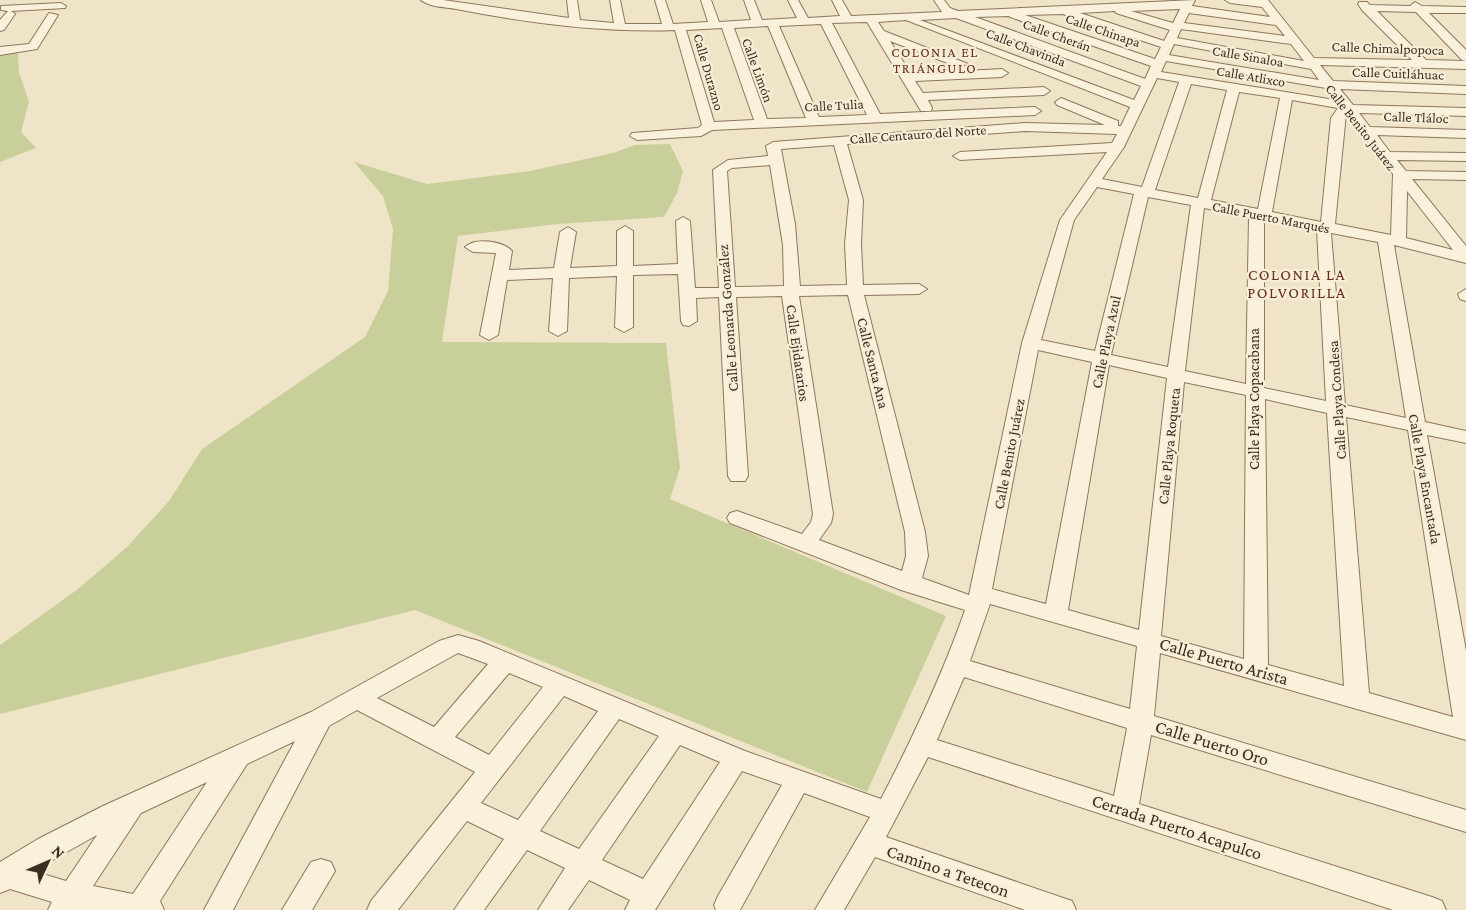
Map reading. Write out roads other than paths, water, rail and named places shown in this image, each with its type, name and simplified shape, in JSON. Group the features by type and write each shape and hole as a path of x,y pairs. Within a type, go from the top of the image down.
{"street":[{"path":"426,0 483,6 528,17 620,27 758,24 870,18 898,14 1005,12 1145,3 1189,3 1280,22"},
{"path":"526,0 528,17"},
{"path":"572,0 575,22"},
{"path":"615,0 620,27"},
{"name":"Calle Durazno","path":"660,0 674,27 709,126"},
{"name":"Calle Limón","path":"706,0 721,25 762,124"},
{"path":"749,0 758,24"},
{"path":"794,0 804,21"},
{"path":"837,0 847,19"},
{"path":"939,0 946,10 955,14"},
{"path":"989,0 996,8 1005,12"},
{"path":"1041,0 1051,9"},
{"path":"1230,0 1264,2"},
{"path":"1410,0 1466,57"},
{"path":"1454,0 1466,10"},
{"name":"Calle Benito Juárez","path":"1264,2 1462,252"},
{"path":"0,28 7,11 26,3 45,3 57,10 33,47 0,51"},
{"name":"Calle Benito Juárez","path":"829,910 887,812 922,745 957,666 980,600 1031,343 1067,220 1122,138 1189,3"},
{"path":"1362,4 1466,10"},
{"path":"1362,4 1423,64"},
{"path":"1101,5 1177,27 1294,41"},
{"path":"1065,9 1159,61"},
{"name":"Calle Chinapa","path":"1005,12 1159,61"},
{"name":"Calle Chavinda","path":"898,14 1138,106"},
{"name":"Calle Cherán","path":"955,14 1159,61"},
{"path":"870,18 930,114"},
{"path":"825,20 875,117"},
{"path":"772,23 814,121"},
{"path":"879,33 962,64"},
{"path":"1448,38 1466,39"},
{"name":"Calle Chimalpopoca","path":"1159,61 1466,65"},
{"name":"Calle Atlixco","path":"1159,61 1186,80 1286,98 1346,107 1466,112"},
{"name":"Calle Sinaloa","path":"1159,61 1329,86"},
{"path":"907,78 1002,73"},
{"name":"Calle Playa Azul","path":"1056,613 1102,357 1139,198 1144,193 1186,80"},
{"name":"Calle Cuitláhuac","path":"1329,86 1466,90"},
{"name":"Calle Playa Roqueta","path":"1125,809 1141,721 1176,373 1199,203 1205,199 1234,88"},
{"path":"1415,89 1460,133 1466,147"},
{"path":"920,97 1044,90"},
{"name":"Calle Playa Copacabana","path":"1256,670 1254,391 1256,219 1265,212 1286,98"},
{"path":"1060,102 1122,138"},
{"name":"Calle Playa Condesa","path":"1346,107 1337,118 1328,223 1324,227 1357,698"},
{"name":"Calle Tulia","path":"637,135 701,132 709,126 930,114 1035,111"},
{"name":"Calle Centauro del Norte","path":"776,160 773,146 776,143 1025,127 1122,138"},
{"name":"Calle Tláloc","path":"1365,131 1460,133"},
{"path":"960,156 1122,138"},
{"name":"Calle Santa Ana","path":"839,140 856,200 853,244 855,291 915,532 917,556 909,584"},
{"path":"1384,156 1466,157"},
{"name":"Calle Leonarda González","path":"738,476 720,170 728,164 776,160"},
{"name":"Calle Ejidatarios","path":"776,160 790,247 792,293 790,301 823,514 821,523 807,542"},
{"path":"1400,175 1466,177"},
{"name":"Calle Playa Encantada","path":"1400,175 1391,240 1416,426 1466,720"},
{"name":"Calle Puerto Marqués","path":"1093,182 1462,252"},
{"path":"683,220 689,321"},
{"path":"624,327 625,231"},
{"path":"558,331 561,272 568,232"},
{"path":"473,247 502,249 500,275 489,335"},
{"path":"500,275 685,269"},
{"path":"689,293 919,289"},
{"path":"1031,343 1466,437"},
{"path":"737,518 807,542 909,584 980,600"},
{"name":"Calle Puerto Arista","path":"980,600 1056,613 1466,730"},
{"path":"1,878 48,847 239,755 320,719 458,644 736,758 887,812"},
{"path":"439,739 504,662"},
{"name":"Calle Puerto Oro","path":"957,666 1466,821"},
{"path":"381,910 559,685"},
{"path":"357,699 492,768"},
{"path":"468,910 613,709"},
{"path":"218,910 320,719"},
{"path":"552,910 675,733"},
{"name":"Cerrada Puerto Acapulco","path":"922,745 1432,910"},
{"path":"1,878 67,902 142,909 239,755"},
{"path":"462,806 583,864 644,903 736,758"},
{"path":"728,905 798,780"},
{"path":"67,902 131,806"},
{"name":"Camino a Tetecon","path":"868,843 1062,910"},
{"path":"296,910 321,871"}],"district":[{"name":"COLONIA EL TRIÁNGULO","path":"935,60"},
{"name":"COLONIA LA POLVORILLA","path":"1297,283"}]}
